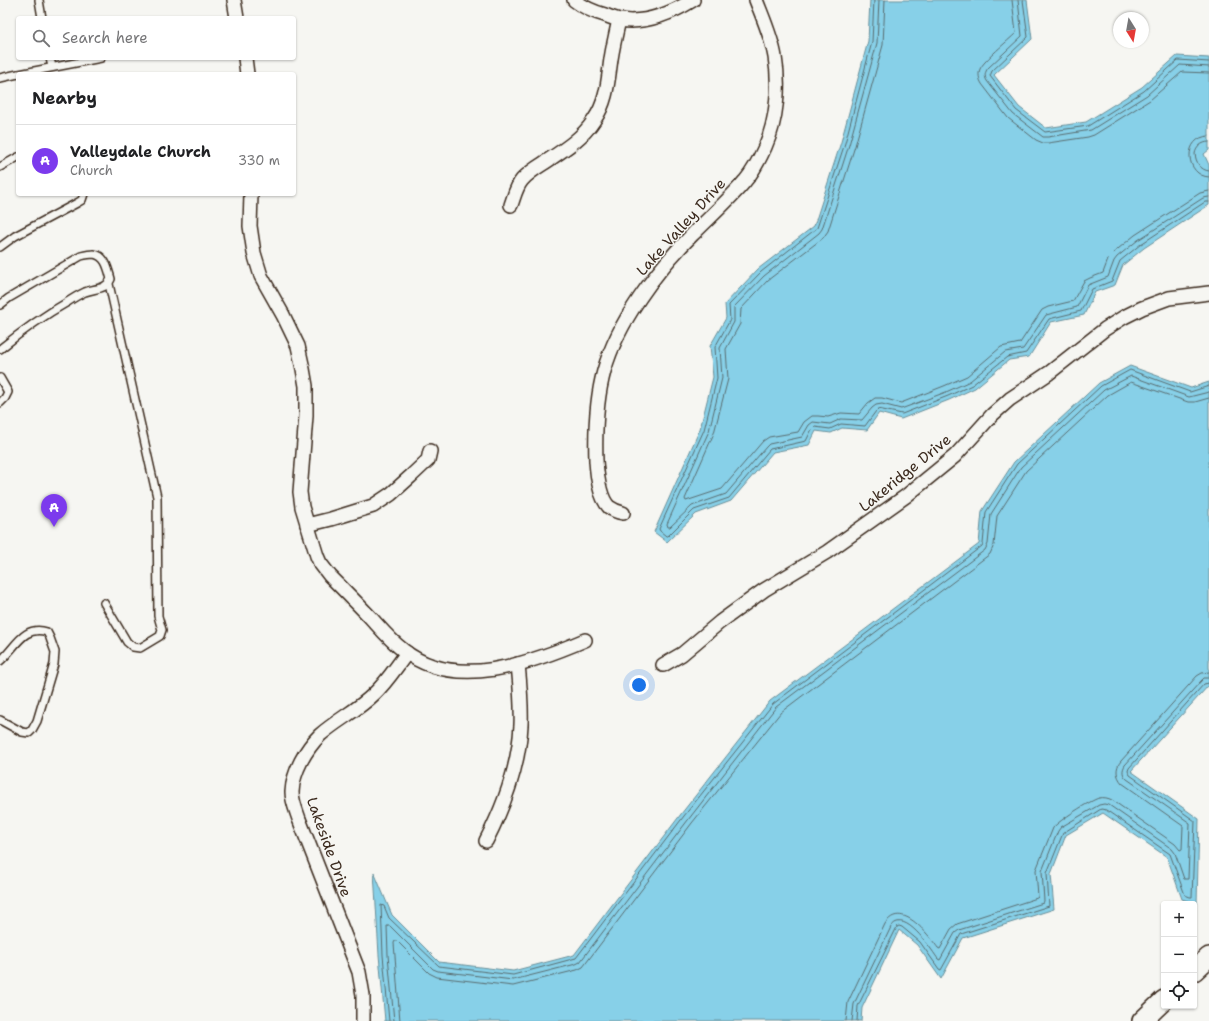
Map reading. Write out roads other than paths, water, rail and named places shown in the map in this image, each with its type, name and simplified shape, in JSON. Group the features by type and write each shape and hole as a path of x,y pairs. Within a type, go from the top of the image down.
{"street":[{"path":"234,0 237,16"},
{"path":"574,0 595,12 619,20 631,21 668,13 693,0"},
{"name":"Lake Valley Drive","path":"623,513 609,507 604,499 600,488 597,471 595,446 597,415 605,369 618,337 647,287 689,237 746,180 766,145 773,121 776,102 777,74 775,57 767,27 756,0"},
{"path":"512,205 518,186 522,180 570,145 578,138 599,113 607,87 619,20"},
{"path":"245,60 247,72"},
{"path":"251,196 250,226 254,253 261,276 283,315 298,346 303,369 306,386 306,416 300,492 307,525 317,556 323,567 393,642 407,653 440,669 457,671 493,670 518,664 585,640"},
{"name":"Lakeridge Drive","path":"662,665 682,654 720,622 764,590 827,552 906,496 955,456 992,415 1010,399 1049,373 1105,329 1142,308 1169,298 1209,293"},
{"path":"307,525 373,506 391,494 428,460 430,451"},
{"name":"Lakeside Drive","path":"363,1021 364,995 359,972 299,819 293,801 293,783 299,766 312,744 320,735 374,694 390,677 407,653"},
{"path":"486,841 492,830 509,786 519,750 521,702 518,664"},
{"path":"1197,968 1209,957"},
{"path":"1142,1021 1161,1003"}],"lane":[{"path":"39,0 42,16"},
{"path":"50,60 52,68"},
{"path":"29,72 90,60"},
{"path":"0,78 16,74"},
{"path":"0,167 16,158"},
{"path":"0,247 15,236 82,200 83,196"},
{"path":"0,305 9,298 81,256 94,254 101,257 107,265 111,279 109,284 157,497 158,616 162,630 160,636 140,648 133,647 127,642 104,603"},
{"path":"0,349 21,332 54,310 85,292 102,288 109,284"},
{"path":"0,378 8,392 0,403"},
{"path":"0,661 5,658 15,644 24,635 40,630 47,632 55,652 54,664 37,721 32,730 29,733 22,732 0,720"}],"water":[{"path":"870,0 1027,0 1032,39 994,75 1019,107 1046,128 1086,122 1142,87 1177,56 1209,58 1209,150 1204,154 1209,165 1209,205 1144,248 1123,265 1115,285 1095,292 1084,315 1051,322 1029,357 1009,360 975,388 901,419 879,413 867,430 842,428 831,433 816,431 809,445 773,452 731,501 696,514 667,542 654,532 700,429 713,377 710,346 726,318 725,304 758,269 814,226 841,142 868,41"},
{"path":"1130,366 1191,388 1209,382 1209,685 1131,771 1199,819 1197,904 1197,901 1182,899 1167,857 1103,813 1066,835 1051,874 1054,909 963,938 941,979 917,945 899,930 862,1008 861,1021 385,1021 374,872 392,915 439,962 513,971 574,955 681,814 770,701 979,544 982,511 1014,462 1099,383"}],"place":[{"name":"Valleydale Church","path":"54,527"}]}
